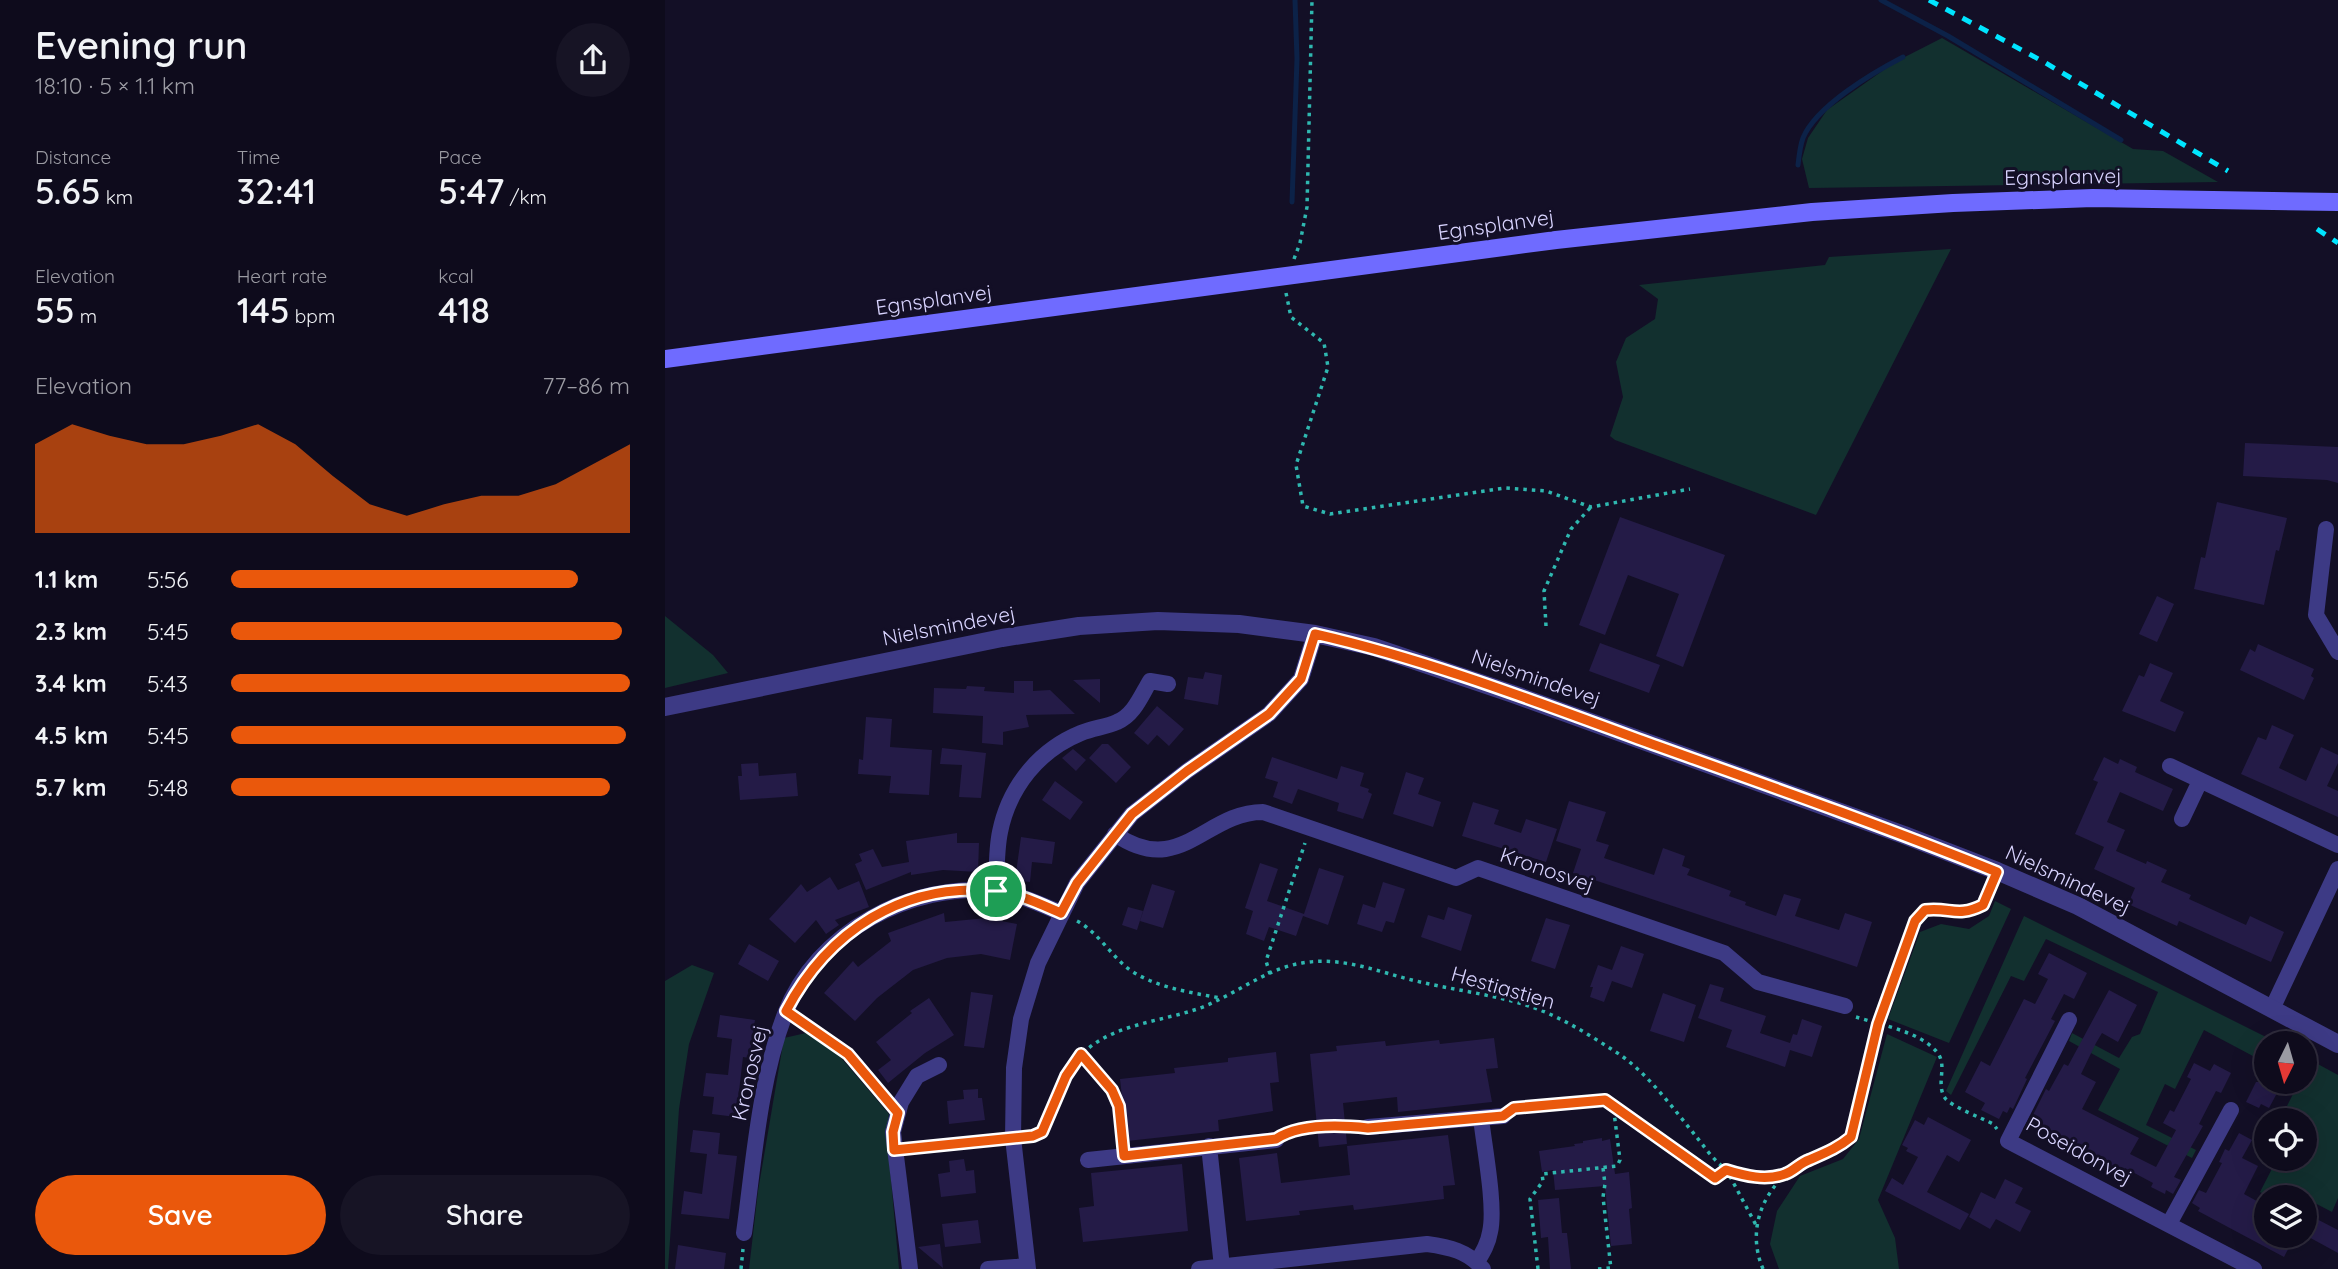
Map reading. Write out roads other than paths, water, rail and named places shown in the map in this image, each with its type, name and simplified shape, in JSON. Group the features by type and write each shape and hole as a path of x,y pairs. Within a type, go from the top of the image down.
{"main road":[{"name":"Egnsplanvej","path":"665,359 1556,240 1812,212 2094,198 2338,202"}],"street":[{"path":"2326,529 2316,615 2338,652"},
{"name":"Nielsmindevej","path":"665,707 1002,638 1079,626 1158,621 1198,622 1239,624 1315,634 1374,647 1513,694 1904,835 1997,872 2078,906 2338,1044"},
{"path":"988,1269 1028,1267 1013,1138 1014,1068 1021,1018 1038,963 1061,913 1077,883 1132,814 1187,771 1269,714 1301,679 1315,634"},
{"path":"996,891 999,834 1006,808 1019,783 1036,762 1058,745 1082,732 1118,722 1132,712 1150,681 1168,684"},
{"path":"2170,766 2338,845"},
{"path":"2182,819 2200,781"},
{"name":"Kronosvej","path":"1115,834 1130,844 1164,850 1181,845 1247,812 1263,812 1456,878 1478,868 1724,953 1758,982 1845,1006"},
{"path":"2272,1009 2331,903 2338,869"},
{"name":"Kronosvej","path":"744,1233 771,1056 786,1011 800,985 820,959 840,939 865,921 892,907 926,895 996,891 1024,897 1061,913"},
{"name":"Poseidonvej","path":"2069,1020 2008,1141 2254,1269"},
{"path":"910,1269 893,1132 901,1101 917,1076 939,1065"},
{"path":"2169,1224 2231,1110"},
{"path":"1368,1128 1503,1116"},
{"path":"1199,1269 1427,1244 1454,1248 1480,1265 1491,1230 1481,1118"},
{"path":"1088,1160 1276,1139"},
{"path":"1209,1146 1222,1266"}],"waterway":[{"path":"1292,202 1297,59 1295,0"},
{"path":"1881,0 1948,36 2121,140"},
{"path":"1798,165 1803,138 1820,114 1847,91 1903,57"}],"railway":[{"path":"1929,0 2044,62 2228,171"},
{"path":"2317,229 2338,243"}]}
